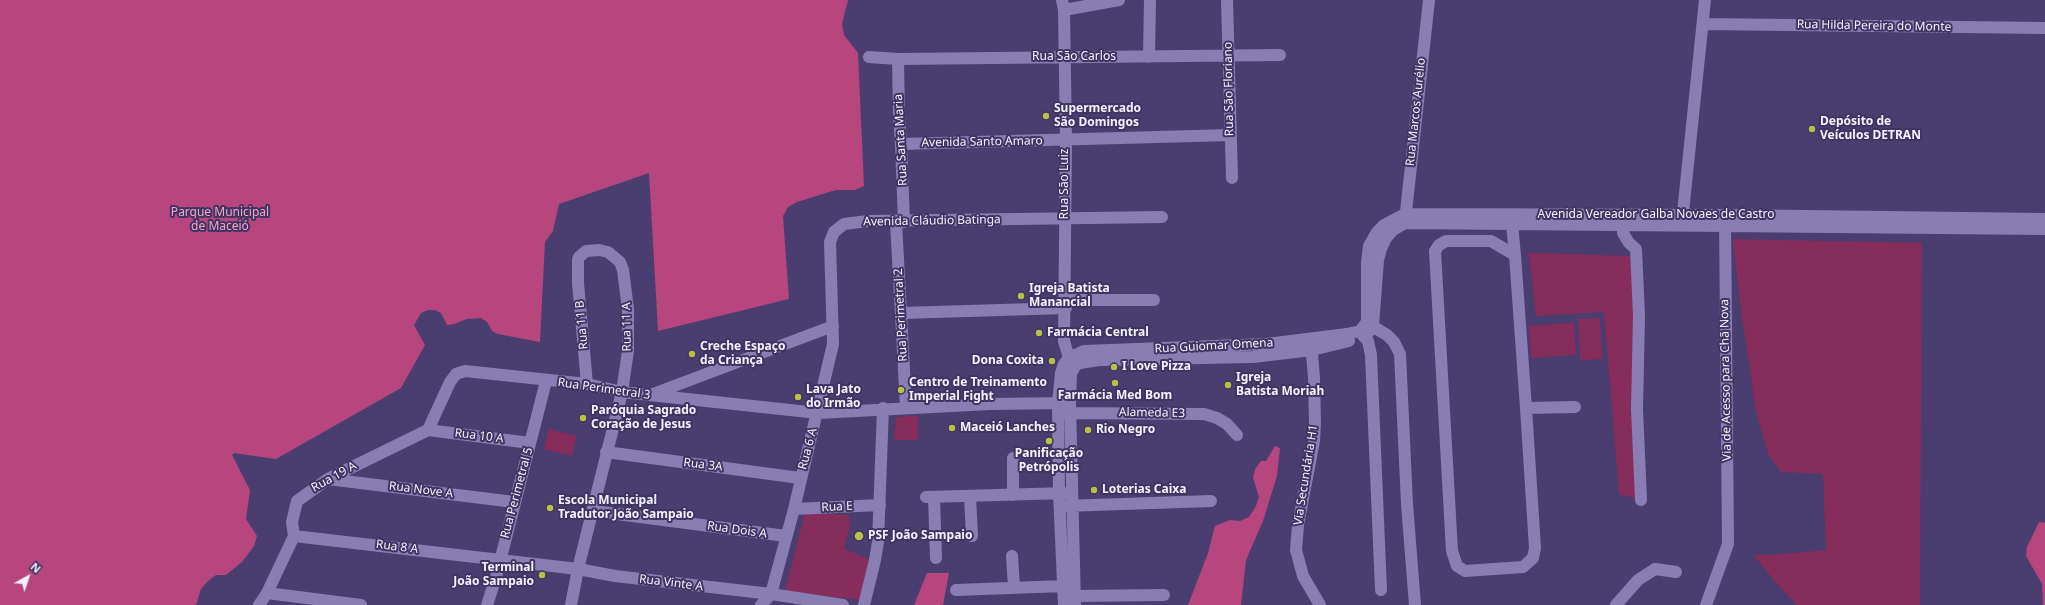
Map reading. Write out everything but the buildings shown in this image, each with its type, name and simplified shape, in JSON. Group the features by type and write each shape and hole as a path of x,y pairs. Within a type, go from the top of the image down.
{"street":[{"path":"1063,5 1119,0"},
{"path":"1149,57 1150,0"},
{"name":"Rua São Floriano","path":"1228,0 1228,57 1232,178"},
{"name":"Rua Marcos Aurélio","path":"1405,219 1429,0"},
{"path":"1683,220 1705,0"},
{"name":"Rua São Luiz","path":"1063,5 1066,140 1066,304 1064,341 1072,361"},
{"name":"Rua Hilda Pereira do Monte","path":"1702,24 2045,28"},
{"name":"Rua São Carlos","path":"869,57 898,59 1064,56 1228,57 1280,55"},
{"name":"Rua Santa Maria","path":"898,59 899,116 902,144 900,222"},
{"name":"Avenida Santo Amaro","path":"902,144 1230,135"},
{"name":"Avenida Cláudio Batinga","path":"830,264 832,237 834,232 844,224 868,222 1162,217"},
{"name":"Avenida Vereador Galba Novaes de Castro","path":"1405,219 1512,224 1623,224 1683,220"},
{"name":"Avenida Vereador Galba Novaes de Castro","path":"1366,329 1367,262 1369,246 1377,232 1384,225 1405,219 1683,220 2045,229"},
{"name":"Avenida Vereador Galba Novaes de Castro","path":"1725,221 2045,219"},
{"name":"Via de Acesso para Chã Nova","path":"1706,605 1728,544 1725,221"},
{"name":"Rua Perimetral 2","path":"900,222 906,407"},
{"path":"1512,224 1515,255 1526,408 1535,548 1533,558 1523,567 1465,571 1457,566 1452,551 1435,251 1439,245 1446,241 1491,241 1515,255"},
{"path":"1623,224 1623,233 1629,244 1636,249 1638,316 1637,416 1641,500"},
{"name":"Rua 11 B","path":"587,384 578,266 579,257 586,251 599,250 608,252 620,262"},
{"name":"Rua 11 A","path":"571,605 578,569 594,511 606,452 622,392 628,351 628,309 623,270 620,262"},
{"name":"Rua 6 A","path":"761,605 771,594 818,413 833,344 830,264"},
{"path":"902,313 1154,300"},
{"path":"650,395 833,326"},
{"path":"1366,329 1372,355 1381,590"},
{"path":"1366,329 1390,338 1400,354 1407,504 1415,605"},
{"name":"Rua Guiomar Omena","path":"1072,361 1084,351 1311,344 1366,329"},
{"name":"Via Secundária H1","path":"1311,344 1315,423 1314,441 1298,525 1296,550 1303,576 1320,605"},
{"path":"1072,361 1064,364 1061,373 1064,408 1065,493 1075,600 1164,595"},
{"name":"Rua Perimetral 3","path":"428,430 450,382 456,374 465,371 497,373 546,381 587,384 622,392 818,413 906,407"},
{"name":"Rua Perimetral 5","path":"487,605 546,381"},
{"name":"Alameda E3","path":"906,407 1064,408 1204,414 1217,418 1227,424 1238,435"},
{"path":"1526,408 1575,407"},
{"path":"864,605 875,560 880,505 883,408"},
{"name":"Rua 10 A","path":"428,430 530,443"},
{"name":"Rua 19 A","path":"259,605 267,593 294,536 292,522 297,501 328,478 428,430"},
{"name":"Rua 3A","path":"606,452 800,478"},
{"path":"1013,458 1013,496"},
{"name":"Rua Nove A","path":"328,478 514,502"},
{"path":"936,558 930,497 1013,496 1065,493"},
{"path":"970,496 972,536"},
{"path":"1066,506 1211,501"},
{"name":"Rua E","path":"794,509 880,505"},
{"path":"1064,605 1066,506"},
{"name":"Rua Dois A","path":"594,511 786,536"},
{"name":"Rua 8 A","path":"294,536 500,559"},
{"path":"1012,556 1014,587"},
{"name":"Rua Vinte A","path":"500,559 578,569 615,576 771,594 843,605"},
{"path":"1616,605 1638,580 1655,568 1676,572"},
{"path":"956,590 1064,586"},
{"path":"267,593 361,605"}],"shaded area":[{"path":"1733,239 1922,243 1920,605 1797,605 1775,582 1754,555 1772,555 1826,550 1823,474 1781,472 1768,454 1756,411 1742,317"},
{"path":"1529,253 1632,256 1637,499 1619,494 1604,312 1536,316"},
{"path":"1600,318 1602,359 1580,360 1578,319"},
{"path":"1574,323 1576,355 1531,358 1529,326"},
{"path":"918,416 918,440 894,440 896,417"},
{"path":"549,429 577,436 572,456 544,449"},
{"path":"805,513 849,515 850,526 844,549 869,559 860,600 785,591"}],"green space":[{"name":"Parque Municipal de Maceió","path":"0,0 848,0 842,24 844,35 858,53 864,186 855,190 836,190 797,202 788,207 783,216 789,299 658,331 649,173 559,204 553,231 545,242 540,342 498,334 492,331 487,322 481,318 467,319 447,325 441,313 435,310 428,310 421,313 414,325 425,345 401,388 276,459 234,453 232,455 250,490 246,519 257,536 254,546 242,562 226,575 216,575 208,581 201,589 196,605 0,605"},
{"path":"1275,446 1280,448 1277,476 1263,521 1246,560 1241,605 1188,605 1208,553 1215,526 1230,520 1240,521 1249,517 1256,506 1259,497 1253,478 1255,469 1261,461 1266,461"},
{"path":"2039,522 2045,523 2045,605 2043,605 2042,584 2026,556 2027,547"},
{"path":"927,573 949,573 943,605 914,605"}],"place":[{"name":"Supermercado São Domingos","path":"1046,116"},
{"name":"Depósito de Veículos DETRAN","path":"1812,129"},
{"name":"Igreja Batista Manancial","path":"1021,296"},
{"name":"Farmácia Central","path":"1039,333"},
{"name":"Creche Espaço da Criança","path":"692,354"},
{"name":"Dona Coxita","path":"1052,361"},
{"name":"I Love Pizza","path":"1114,367"},
{"name":"Farmácia Med Bom","path":"1115,383"},
{"name":"Igreja Batista Moriah","path":"1228,385"},
{"name":"Centro de Treinamento Imperial Fight","path":"901,390"},
{"name":"Lava Jato do Irmão","path":"798,397"},
{"name":"Paróquia Sagrado Coração de Jesus","path":"583,418"},
{"name":"Maceió Lanches","path":"952,428"},
{"name":"Rio Negro","path":"1088,430"},
{"name":"Panificação Petrópolis","path":"1049,441"},
{"name":"Loterias Caixa","path":"1094,490"},
{"name":"Escola Municipal Tradutor João Sampaio","path":"550,508"},
{"name":"PSF João Sampaio","path":"859,536"},
{"name":"Terminal João Sampaio","path":"542,575"}]}
